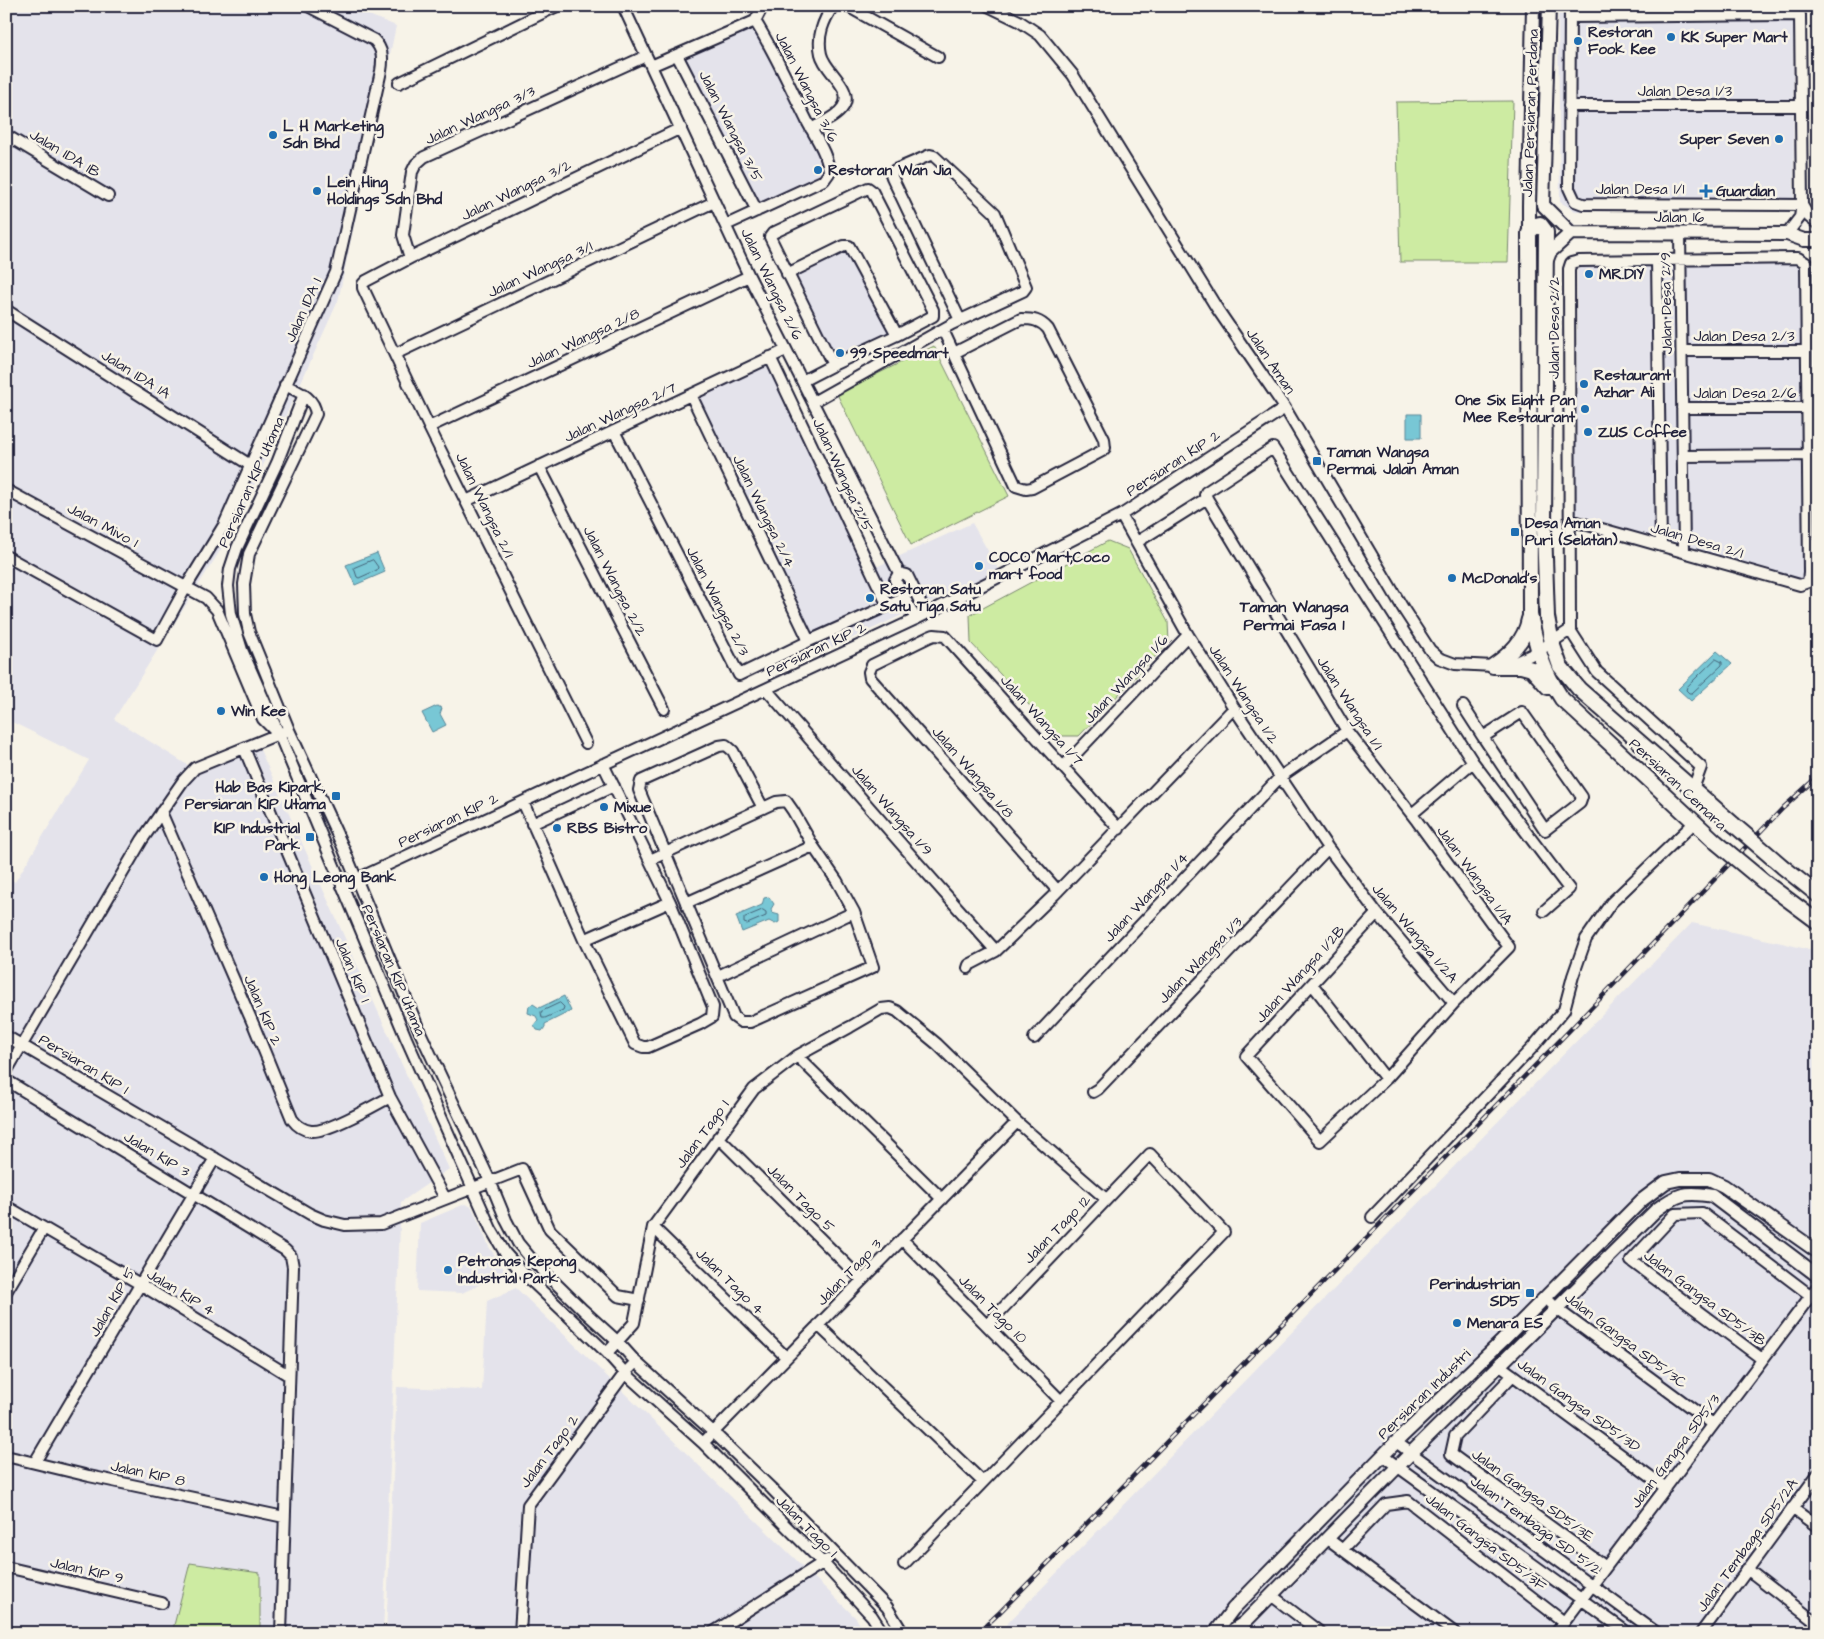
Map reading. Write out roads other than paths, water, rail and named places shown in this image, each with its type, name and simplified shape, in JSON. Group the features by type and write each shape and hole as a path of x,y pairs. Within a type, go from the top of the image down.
{"main road":[{"path":"1529,233 1536,225 1540,224 1546,232 1544,528 1547,617 1552,643"},
{"name":"Jalan Persiaran Perdana","path":"1529,233 1530,615 1537,652"},
{"path":"1493,666 1510,654 1524,636 1530,615"},
{"name":"Persiaran Cemara","path":"1552,643 1560,666 1579,689 1733,824 1818,895"},
{"name":"Persiaran Cemara","path":"1537,652 1548,679 1562,699 1716,842 1763,881 1818,922"},
{"path":"1493,666 1521,666 1532,669 1562,699"}],"street":[{"name":"Jalan IDA 1","path":"6,556 157,640 186,587 224,525 336,272 383,59 379,45 374,40 308,6"},
{"path":"400,82 557,6"},
{"name":"Jalan Wangsa 2/6","path":"623,6 749,276 899,573 907,575 926,614"},
{"path":"651,66 755,21 763,6"},
{"path":"811,129 839,112 847,98 846,92 834,78 821,54 821,28 832,6"},
{"path":"847,6 938,57"},
{"name":"Jalan Aman","path":"988,6 1040,35 1073,75 1218,310 1285,408 1404,610 1430,650 1439,658 1455,664 1493,666 1518,661 1552,643"},
{"name":"Jalan Persiaran Perdana","path":"1529,233 1533,6"},
{"name":"Jalan Persiaran Perdana","path":"1528,205 1543,205 1549,6"},
{"path":"1569,106 1570,12 1798,10 1802,205 1800,217 1787,234"},
{"name":"Jalan Wangsa 3/6","path":"726,225 827,177 829,173 828,164 811,129 768,42 755,21"},
{"name":"Jalan Wangsa 3/5","path":"677,55 757,211"},
{"name":"Jalan Wangsa 3/3","path":"410,258 403,235 412,172 416,164 424,157 646,56"},
{"name":"Jalan Desa 1/3","path":"1569,106 1801,106"},
{"name":"Jalan Desa 1/1","path":"1569,106 1569,188 1575,201 1584,204 1802,205"},
{"name":"Jalan Wangsa 3/2","path":"366,281 681,128"},
{"name":"Jalan IDA 1B","path":"6,135 108,196"},
{"path":"813,402 960,320 1023,291 1026,287 995,213 934,156 930,155 894,170 892,177 960,320"},
{"path":"802,381 897,335 931,317 934,313 870,189 865,189 770,234 770,240 833,365"},
{"name":"Jalan Wangsa 3/1","path":"395,354 714,202"},
{"path":"1543,205 1571,232 1550,252 1545,266"},
{"path":"1802,205 1809,217 1818,224"},
{"name":"Jalan 16","path":"1571,232 1787,234 1804,240 1818,240"},
{"name":"Jalan Desa 2/9","path":"1680,233 1684,552"},
{"path":"787,274 844,246 850,246 897,335"},
{"path":"1680,260 1798,258 1806,263 1808,455 1683,456"},
{"path":"1658,260 1661,546"},
{"name":"Jalan Desa 2/2","path":"1570,630 1569,270 1571,263 1680,260"},
{"name":"Jalan Wangsa 2/8","path":"430,427 749,276"},
{"name":"Jalan Wangsa 2/1","path":"366,281 363,284 363,288 586,743"},
{"name":"Jalan IDA 1A","path":"6,310 250,465"},
{"path":"943,330 1016,486 1026,489 1032,488 1102,452 1105,448 1104,439 1048,329 1042,322 1033,319 1021,320 954,353"},
{"name":"Jalan Wangsa 2/7","path":"466,501 786,350"},
{"name":"Jalan Desa 2/3","path":"1682,351 1807,350"},
{"name":"Jalan Wangsa 2/5","path":"770,357 888,606"},
{"path":"285,385 304,394"},
{"name":"Persiaran KIP Utama","path":"607,1353 537,1288 505,1253 492,1229 406,1038 242,650 229,601 230,569 237,548 277,463 304,394 315,406 316,414 291,470 249,554 244,584 244,602 250,632 289,730 357,879 420,1032 490,1180 506,1220 518,1243 549,1277 618,1342"},
{"name":"Jalan Wangsa 2/4","path":"691,395 809,641"},
{"name":"Persiaran KIP 2","path":"342,886 916,620 1121,515 1285,408"},
{"name":"Jalan Desa 2/6","path":"1682,408 1808,408"},
{"name":"Jalan Wangsa 2/3","path":"614,431 739,675 905,598"},
{"path":"1137,542 1272,448 1473,762 1568,889 1544,911"},
{"name":"Jalan Desa 2/1","path":"1570,520 1800,585 1808,582 1809,573 1808,455"},
{"name":"Jalan Wangsa 2/2","path":"539,466 664,709"},
{"name":"Jalan Mivo 1","path":"6,490 206,598 217,610 263,719 279,734"},
{"name":"Jalan Wangsa 1/1","path":"1206,495 1346,731 1414,818"},
{"name":"Jalan Wangsa 1/2","path":"1121,515 1188,635 1234,708 1328,848 1354,882"},
{"name":"Jalan Wangsa 2/6","path":"899,573 896,580 916,620"},
{"path":"229,601 244,602"},
{"path":"1552,643 1570,630 1598,672 1701,767 1693,789"},
{"name":"Jalan Wangsa 1/7","path":"868,672 872,665 929,637 940,635 949,639 1120,829"},
{"name":"Jalan Wangsa 1/6","path":"1064,766 1188,635"},
{"name":"Jalan Wangsa 1/8","path":"868,672 870,678 1058,891"},
{"name":"Jalan Wangsa 1/9","path":"766,689 996,950"},
{"path":"1463,706 1545,830"},
{"path":"968,968 969,965 996,950 1058,891 1120,829 1234,708"},
{"path":"1483,737 1522,712 1582,797 1580,803 1532,840"},
{"name":"Persiaran KIP 1","path":"289,730 195,768 183,781 142,840 22,1045 310,1214 324,1220 345,1225 381,1224 522,1168 550,1230 618,1296 638,1300"},
{"name":"Jalan Wangsa 1/4","path":"1034,1038 1280,777 1346,731"},
{"path":"650,860 667,853 776,802 786,801 813,846 837,880 854,912 873,967 750,1022 741,1022 734,1018 667,853 639,790 641,781 723,745 733,750 763,808"},
{"name":"Jalan KIP 1","path":"244,748 390,1098 445,1198"},
{"path":"1414,818 1473,762"},
{"path":"523,802 584,940 635,1044 648,1047 700,1024 712,1017 713,1007 670,902 603,764"},
{"path":"532,824 614,786"},
{"name":"Jalan KIP 2","path":"161,812 254,1026 292,1119 297,1126 312,1131 319,1130 347,1120 390,1098"},
{"name":"Jalan Wangsa 1/1A","path":"1414,818 1508,947 1454,1003"},
{"path":"1372,1217 1532,1048 1564,1010 1586,939 1611,903 1695,822"},
{"path":"643,845 660,837"},
{"path":"686,903 813,846"},
{"name":"Jalan Wangsa 1/3","path":"1092,1092 1098,1090 1328,848"},
{"name":"Jalan Wangsa 1/2A","path":"1354,882 1377,913 1454,1003"},
{"path":"584,940 670,902"},
{"path":"718,976 854,912"},
{"name":"Jalan Wangsa 1/2B","path":"1377,913 1246,1056 1320,1141 1386,1078"},
{"path":"1312,984 1386,1078 1454,1003"},
{"name":"Jalan Tago 1","path":"883,1633 872,1616 823,1563 702,1443 625,1373 607,1353 634,1323 653,1227 754,1089 797,1056 881,1008 890,1008 897,1011 937,1044 1017,1122"},
{"path":"6,1036 22,1045 6,1072"},
{"path":"797,1056 942,1198"},
{"name":"Jalan KIP 3","path":"6,1080 292,1256 288,1376"},
{"path":"1017,1122 1106,1199"},
{"name":"Jalan Tago 3","path":"702,1443 1017,1122"},
{"name":"Jalan Tago 5","path":"718,1138 862,1280"},
{"name":"Jalan Tago 12","path":"987,1325 1150,1154 1224,1232 1062,1401"},
{"name":"Jalan KIP 5","path":"35,1462 215,1158"},
{"name":"Persiaran Industri","path":"1215,1633 1233,1609 1396,1442 1502,1341 1642,1200 1666,1182 1680,1179 1709,1179 1724,1186 1818,1252"},
{"path":"1229,1633 1244,1623 1499,1365 1656,1210 1672,1198 1695,1193 1712,1196 1818,1276"},
{"name":"Jalan KIP 4","path":"6,1206 140,1284 288,1376"},
{"name":"Jalan Gangsa SD5/3B","path":"1762,1359 1631,1261 1675,1214 1702,1213 1810,1295"},
{"name":"Jalan Tago 4","path":"653,1227 786,1357"},
{"path":"6,1292 44,1228"},
{"name":"Jalan Tago 10","path":"902,1240 1062,1401"},
{"name":"Jalan Gangsa SD5/3","path":"1556,1633 1818,1286"},
{"name":"Jalan Gangsa SD5/3C","path":"1545,1298 1557,1309 1713,1424"},
{"path":"818,1325 983,1482"},
{"name":"Jalan Tago 1","path":"618,1342 636,1362 772,1489 887,1607 904,1633"},
{"name":"Jalan Tago 2","path":"520,1633 528,1505 625,1373 636,1362"},
{"name":"Jalan Gangsa SD5/3D","path":"1499,1365 1666,1488"},
{"name":"Jalan Gangsa SD5/3E","path":"1513,1375 1455,1436 1452,1454 1606,1568"},
{"path":"281,1633 288,1376"},
{"path":"904,1564 1062,1401"},
{"name":"Jalan Tembaga SD 5/2","path":"1396,1442 1657,1633"},
{"name":"Jalan KIP 8","path":"6,1456 89,1476 284,1517"},
{"path":"1383,1456 1628,1633"},
{"name":"Jalan Tembaga SD5/2A","path":"1701,1633 1818,1474"},
{"name":"Jalan Gangsa SD5/3F","path":"1343,1549 1386,1504 1408,1501 1564,1622"},
{"path":"1792,1508 1818,1527"},
{"path":"1328,1539 1455,1633"},
{"path":"712,1633 835,1554"},
{"name":"Jalan KIP 9","path":"6,1567 162,1603"},
{"path":"1747,1569 1818,1624"},
{"path":"1271,1595 1321,1633"}],"water":[{"path":"1407,414 1421,414 1421,438 1407,438"},
{"path":"377,553 385,572 355,585 346,565"},
{"path":"1717,651 1732,664 1691,701 1678,689"},
{"path":"437,706 442,708 440,714 446,725 432,732 422,713"},
{"path":"769,897 774,904 771,909 772,913 779,915 779,922 775,924 769,921 742,932 736,916 762,905 764,898"},
{"path":"564,996 571,1011 545,1024 542,1031 537,1030 534,1025 538,1020 536,1016 528,1013 529,1006 533,1004 539,1008"}],"railway":[{"path":"978,1633 1569,1031 1783,808 1818,776"}],"place":[{"name":"KK Super Mart","path":"1671,37"},
{"name":"Restoran Fook Kee","path":"1578,41"},
{"name":"L H Marketing Sdn Bhd","path":"273,135"},
{"name":"Super Seven","path":"1779,139"},
{"name":"Restoran Wan Jia","path":"818,170"},
{"name":"Lein Hing Holdings Sdn Bhd","path":"317,191"},
{"name":"Guardian","path":"1706,191"},
{"name":"MR.DIY","path":"1589,274"},
{"name":"99 Speedmart","path":"840,353"},
{"name":"Restaurant Azhar Ali","path":"1584,384"},
{"name":"One Six Eight Pan Mee Restaurant","path":"1585,409"},
{"name":"ZUS Coffee","path":"1588,432"},
{"name":"Taman Wangsa Permai, Jalan Aman","path":"1317,461"},
{"name":"Desa Aman Puri (Selatan)","path":"1515,532"},
{"name":"COCO Mart;Coco mart food","path":"979,566"},
{"name":"McDonald's","path":"1452,578"},
{"name":"Restoran Satu Satu Tiga Satu","path":"870,598"},
{"name":"Win Kee","path":"221,711"},
{"name":"Hab Bas Kipark, Persiaran KIP Utama","path":"336,796"},
{"name":"Mixue","path":"604,807"},
{"name":"RBS Bistro","path":"557,828"},
{"name":"KIP Industrial Park","path":"310,837"},
{"name":"Hong Leong Bank","path":"264,877"},
{"name":"Petronas Kepong Industrial Park","path":"448,1270"},
{"name":"Perindustrian SD5","path":"1530,1293"},
{"name":"Menara ES","path":"1457,1323"}],"district":[{"name":"Taman Wangsa Permai Fasa 1","path":"1294,615"}]}
